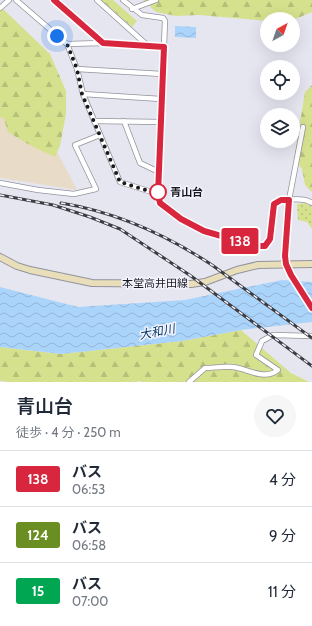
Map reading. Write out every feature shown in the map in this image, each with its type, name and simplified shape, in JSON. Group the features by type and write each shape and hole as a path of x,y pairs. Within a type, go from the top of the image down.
{"main road":[{"name":"本堂高井田線","path":"0,257 30,270 92,283 190,284 205,282 237,270 258,265 312,264"}],"street":[{"path":"0,8 9,0"},
{"path":"16,0 67,44 77,69 82,94 120,182 158,194"},
{"path":"54,0 103,43"},
{"path":"97,0 147,45"},
{"path":"123,0 142,15 163,18 165,21 158,194 160,203 181,219 204,231 256,246 265,246 270,239 274,204 281,200 307,200 312,203"},
{"path":"132,8 156,0"},
{"path":"67,44 103,43 164,47"},
{"path":"77,69 162,74"},
{"path":"82,94 162,99"},
{"path":"94,121 161,122"},
{"path":"124,121 140,163 159,172"},
{"path":"304,127 289,200 285,256 286,264 291,275 312,308"},
{"path":"0,183 38,190 74,194 96,189 75,145 100,135"},
{"path":"189,382 205,368 233,367 260,375 270,375 278,370 256,355 262,341 273,335 312,336"}],"shaded area":[{"path":"0,85 52,142 77,190 0,178"}],"green space":[{"path":"101,0 113,0 137,21 132,27"},
{"path":"143,0 312,0 312,12 300,17 300,12 260,12 260,20 199,15 176,16 156,12"},
{"path":"0,6 50,54 66,91 66,114 60,146 55,157 33,147 8,132 4,119 0,117"},
{"path":"312,85 312,192 305,185 302,169 297,162 295,153 296,148 300,148 300,122 305,92"},
{"path":"305,203 312,207 312,229 307,222 298,220 297,204"},
{"path":"241,330 291,373 309,382 0,381 0,347 61,354 182,341"}],"water":[{"path":"175,26 196,27 196,38 175,37"},
{"name":"大和川","path":"282,280 312,282 312,322 241,330 182,341 61,354 0,347 0,287 78,307 185,300"}],"railway":[{"path":"0,195 53,205 120,229 191,276 312,366"},
{"path":"61,203 121,218 158,234 212,265 312,338"}],"bus line":[{"name":"138","path":"54,0 103,43 164,47 158,194 160,203 181,219 204,231 256,246 265,246 270,239 274,204 281,200 289,200 285,256 286,264 291,275 312,308"}],"place":[{"name":"青山台","path":"158,192"}],"route":[{"path":"57,36 67,44 77,69 82,94 120,182 158,194 158,192"}]}
